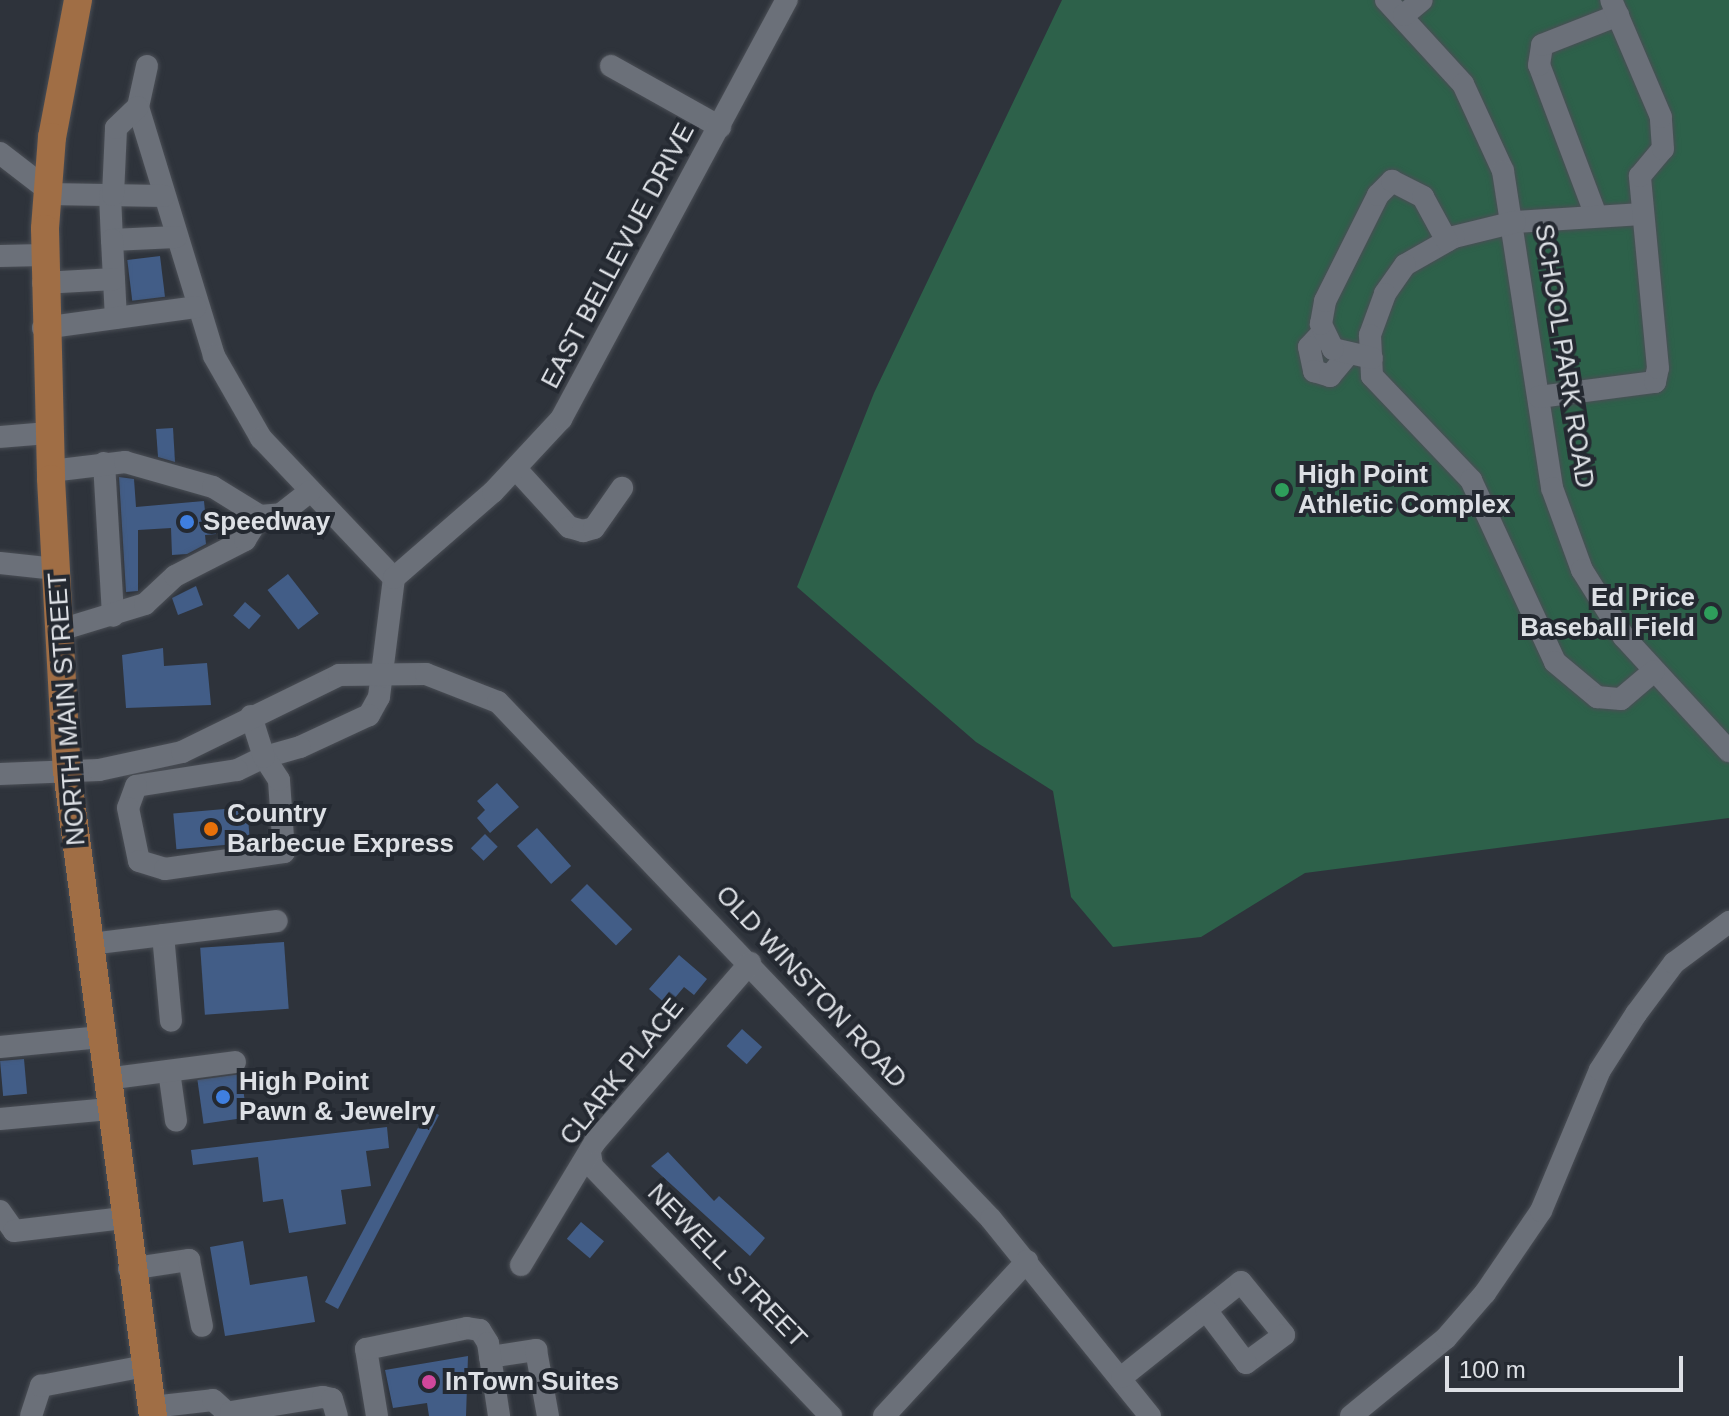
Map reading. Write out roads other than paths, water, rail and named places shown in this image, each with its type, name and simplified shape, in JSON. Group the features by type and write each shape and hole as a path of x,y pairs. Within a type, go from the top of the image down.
{"main road":[{"name":"NORTH MAIN STREET","path":"78,0 48,192 43,328 67,771 129,1269 153,1412"}],"street":[{"name":"EAST BELLEVUE DRIVE","path":"394,578 516,469 588,378 787,0"},
{"name":"SCHOOL PARK ROAD","path":"1386,0 1443,57 1480,116 1515,222 1552,488 1582,570 1654,671 1729,751"},
{"path":"1404,15 1422,0"},
{"path":"1539,397 1655,382 1659,353 1640,176 1663,149 1661,117 1614,8 1542,45 1539,65 1595,213"},
{"path":"147,66 138,107 196,307 261,438 394,578 381,669 369,715 264,757 237,770 136,786 128,808 134,855 165,869 284,852 279,780 264,757 251,716"},
{"path":"611,66 720,127"},
{"path":"116,318 112,195 116,128 138,107"},
{"path":"0,153 48,192 164,196"},
{"path":"1372,358 1333,349 1322,333 1325,301 1392,181 1423,197 1447,241"},
{"path":"1642,214 1595,213 1515,222 1447,241 1405,265 1385,294 1370,335 1372,376 1487,506 1555,662 1597,697 1621,699 1654,671"},
{"path":"112,240 176,237"},
{"path":"0,256 44,255"},
{"path":"43,283 114,279"},
{"path":"43,328 196,307"},
{"path":"0,437 49,433"},
{"path":"51,471 125,462 213,487 260,516 281,514 310,491"},
{"path":"104,463 113,616"},
{"path":"516,469 569,527 583,531 594,528 622,488"},
{"path":"60,630 113,616 245,540 260,516"},
{"path":"0,563 56,569"},
{"name":"OLD WINSTON ROAD","path":"0,774 67,771 182,752 339,675 381,669 452,680 498,702 750,963 1027,1261 1150,1416"},
{"path":"90,944 277,921"},
{"path":"1351,1416 1446,1338 1485,1293 1541,1211 1600,1070 1636,1014 1674,963 1729,922"},
{"path":"163,935 171,1021"},
{"name":"CLARK PLACE","path":"521,1265 590,1153 750,963"},
{"path":"0,1047 101,1037"},
{"path":"106,1079 235,1062"},
{"path":"169,1071 176,1121"},
{"path":"0,1119 110,1109"},
{"name":"NEWELL STREET","path":"590,1153 592,1166 831,1416"},
{"path":"0,1211 14,1231 123,1218"},
{"path":"129,1269 189,1260 202,1326"},
{"path":"884,1416 1027,1261"},
{"path":"1122,1377 1206,1310"},
{"path":"377,1416 366,1349 380,1341 480,1330 490,1357 499,1416"},
{"path":"490,1357 536,1350 548,1416"},
{"path":"31,1416 41,1386 145,1366"},
{"path":"153,1412 213,1400 231,1414 323,1397 332,1399 337,1416"}],"place":[{"name":"High Point Athletic Complex","path":"1282,490"},
{"name":"Speedway","path":"187,522"},
{"name":"Ed Price Baseball Field","path":"1711,613"},
{"name":"Country Barbecue Express","path":"211,829"},
{"name":"High Point Pawn & Jewelry","path":"223,1097"},
{"name":"InTown Suites","path":"429,1382"}]}
